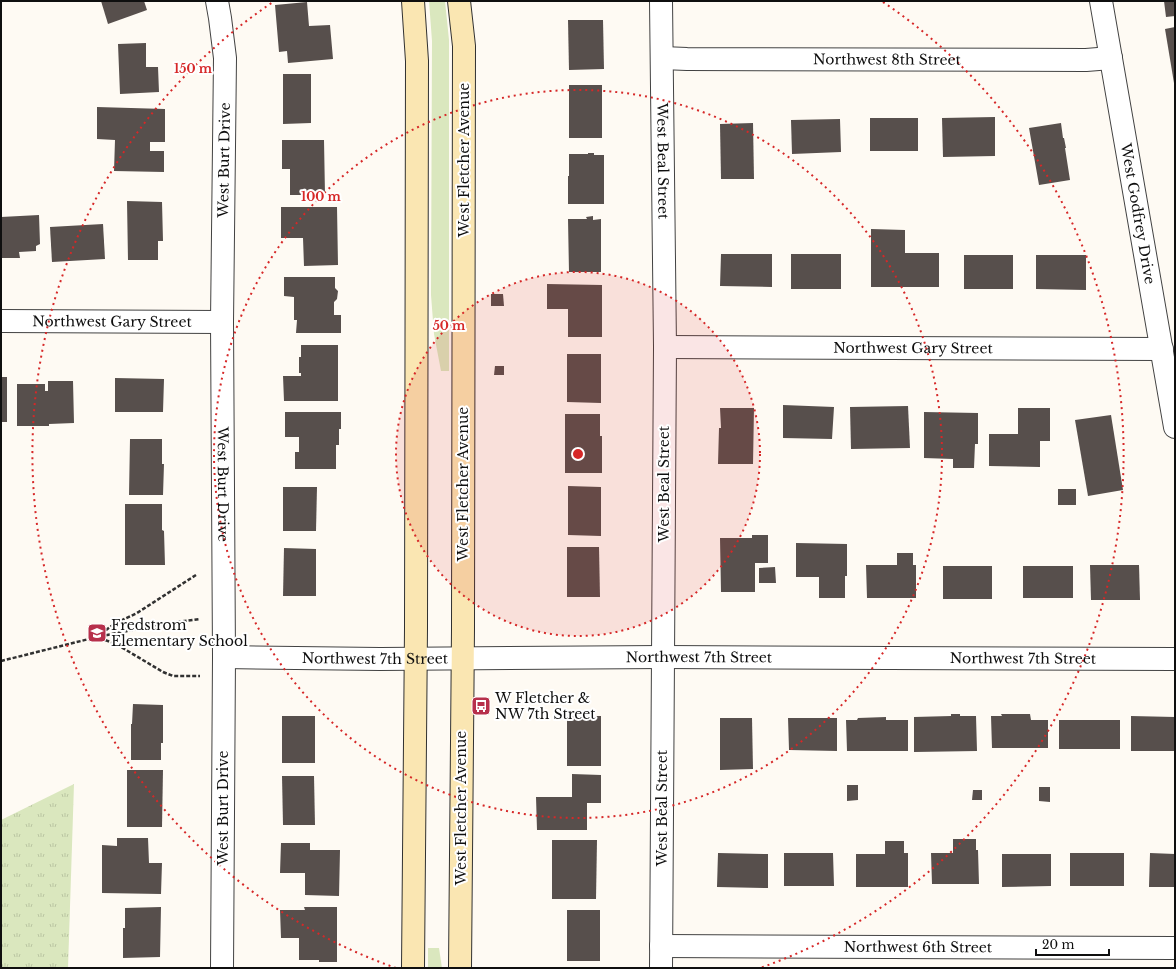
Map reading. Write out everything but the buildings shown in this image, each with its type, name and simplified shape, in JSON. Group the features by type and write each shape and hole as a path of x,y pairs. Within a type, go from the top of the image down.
{"main road":[{"path":"413,1 417,61 416,659 413,968"},
{"name":"West Fletcher Avenue","path":"459,1 464,46 463,659 460,968"}],"street":[{"name":"West Burt Drive","path":"217,1 225,58 222,322 224,622 222,968"},
{"name":"West Beal Street","path":"661,1 665,347 661,968"},
{"name":"West Godfrey Drive","path":"1101,1 1175,427"},
{"name":"Northwest 8th Street","path":"662,58 1062,60 1111,58"},
{"name":"Northwest Gary Street","path":"1,321 222,322"},
{"name":"Northwest Gary Street","path":"665,347 1162,348"},
{"name":"Northwest 7th Street","path":"224,657 416,659 663,657 1175,660"},
{"name":"Northwest 6th Street","path":"661,946 1175,948"}],"path":[{"path":"97,637 114,624 137,613 196,575"},
{"path":"1,661 97,637 162,624 207,618 224,622"},
{"path":"97,637 116,644 173,676 207,676 224,681"}],"green space":[{"path":"429,1 445,1 449,40 449,371 441,371 434,334 431,295 432,41"},
{"path":"74,784 68,968 1,968 1,820"},
{"path":"428,948 439,948 442,968 428,968"}],"place":[{"name":"Fredstrom Elementary School","path":"97,633"},
{"name":"W Fletcher & NW 7th Street","path":"481,706"}]}
